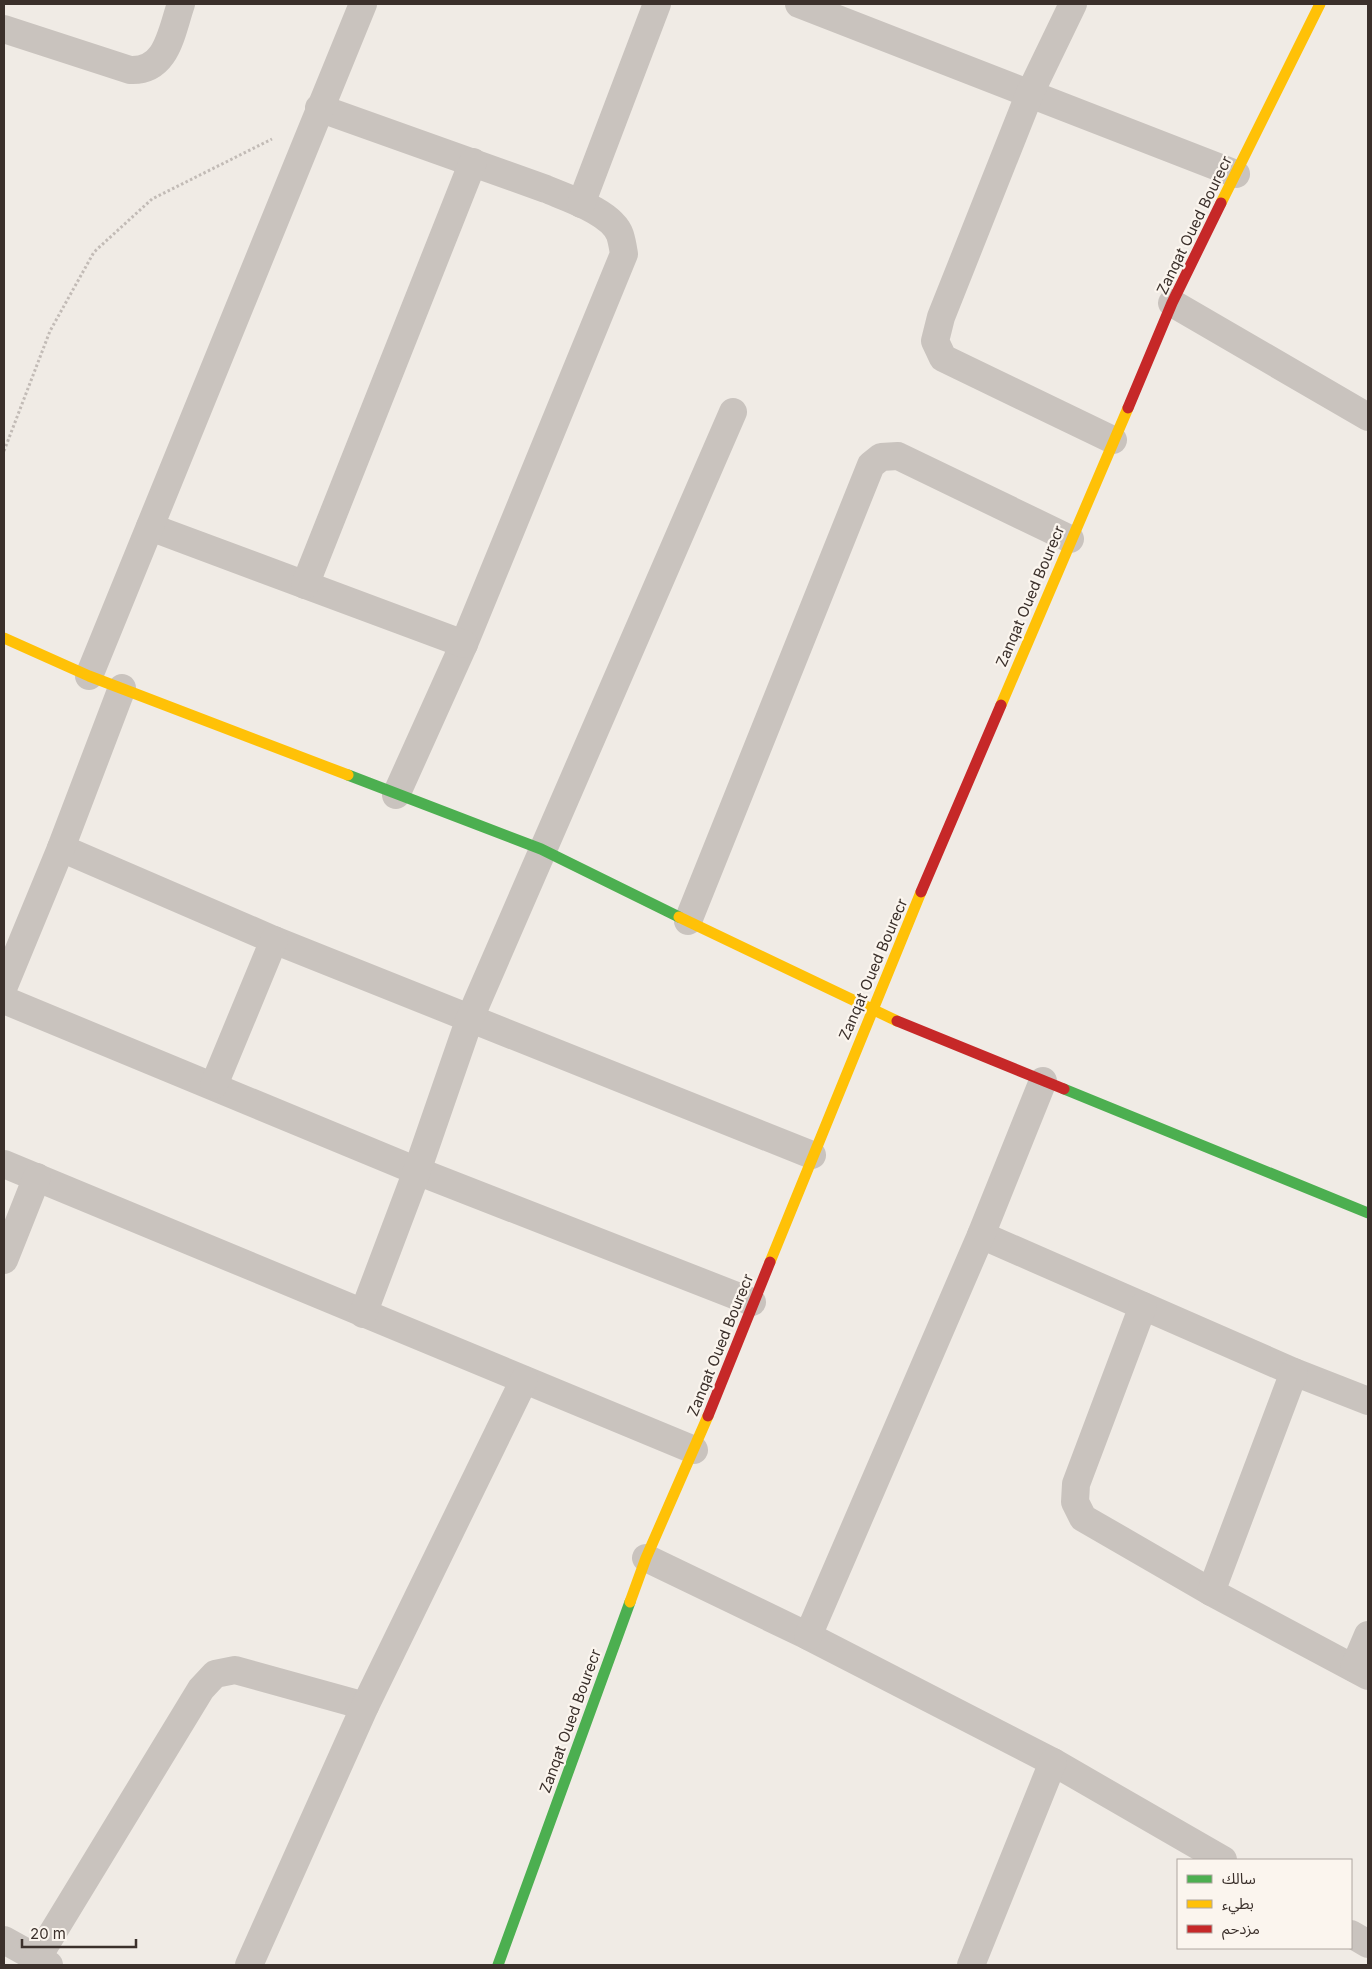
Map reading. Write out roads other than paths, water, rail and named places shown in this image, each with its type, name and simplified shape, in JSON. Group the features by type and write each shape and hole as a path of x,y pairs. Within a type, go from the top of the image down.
{"street":[{"path":"4,29 130,70 144,71 156,64 164,52 181,4"},
{"path":"88,676 317,112 363,4"},
{"path":"581,204 657,4"},
{"path":"799,4 1236,174"},
{"path":"1073,4 1030,94 942,317 935,340 943,358 1113,440"},
{"name":"Zanqat Oued Bourecr","path":"498,1965 646,1558 694,1450 752,1302 871,1011 1070,539 1172,303 1320,4"},
{"path":"317,112 473,162 581,204 609,220 620,234 624,254 464,644 396,795"},
{"path":"305,585 473,162"},
{"path":"1172,303 1368,417"},
{"path":"363,1314 417,1171 470,1018 541,849 733,412"},
{"path":"688,921 871,464 881,457 898,456 1070,539"},
{"path":"150,527 464,644"},
{"path":"4,638 88,676 541,849 871,1011 1368,1213"},
{"path":"4,986 61,848 122,688"},
{"path":"61,848 274,940 812,1155"},
{"path":"214,1085 274,940"},
{"path":"4,1000 214,1085 417,1171 752,1302"},
{"path":"808,1636 981,1235 1043,1081"},
{"path":"4,1164 37,1176 363,1314 694,1450"},
{"path":"4,1260 37,1176"},
{"path":"981,1235 1294,1372 1368,1401"},
{"path":"1143,1306 1076,1484 1074,1502 1083,1518 1211,1592 1361,1672 1368,1635"},
{"path":"1211,1592 1294,1372"},
{"path":"249,1965 365,1706 524,1380"},
{"path":"646,1558 808,1636 1053,1762 1221,1859"},
{"path":"4,1940 39,1963 201,1689 215,1674 235,1670 365,1706"},
{"path":"971,1965 1053,1762"},
{"path":"1352,1935 1368,1944"}]}
